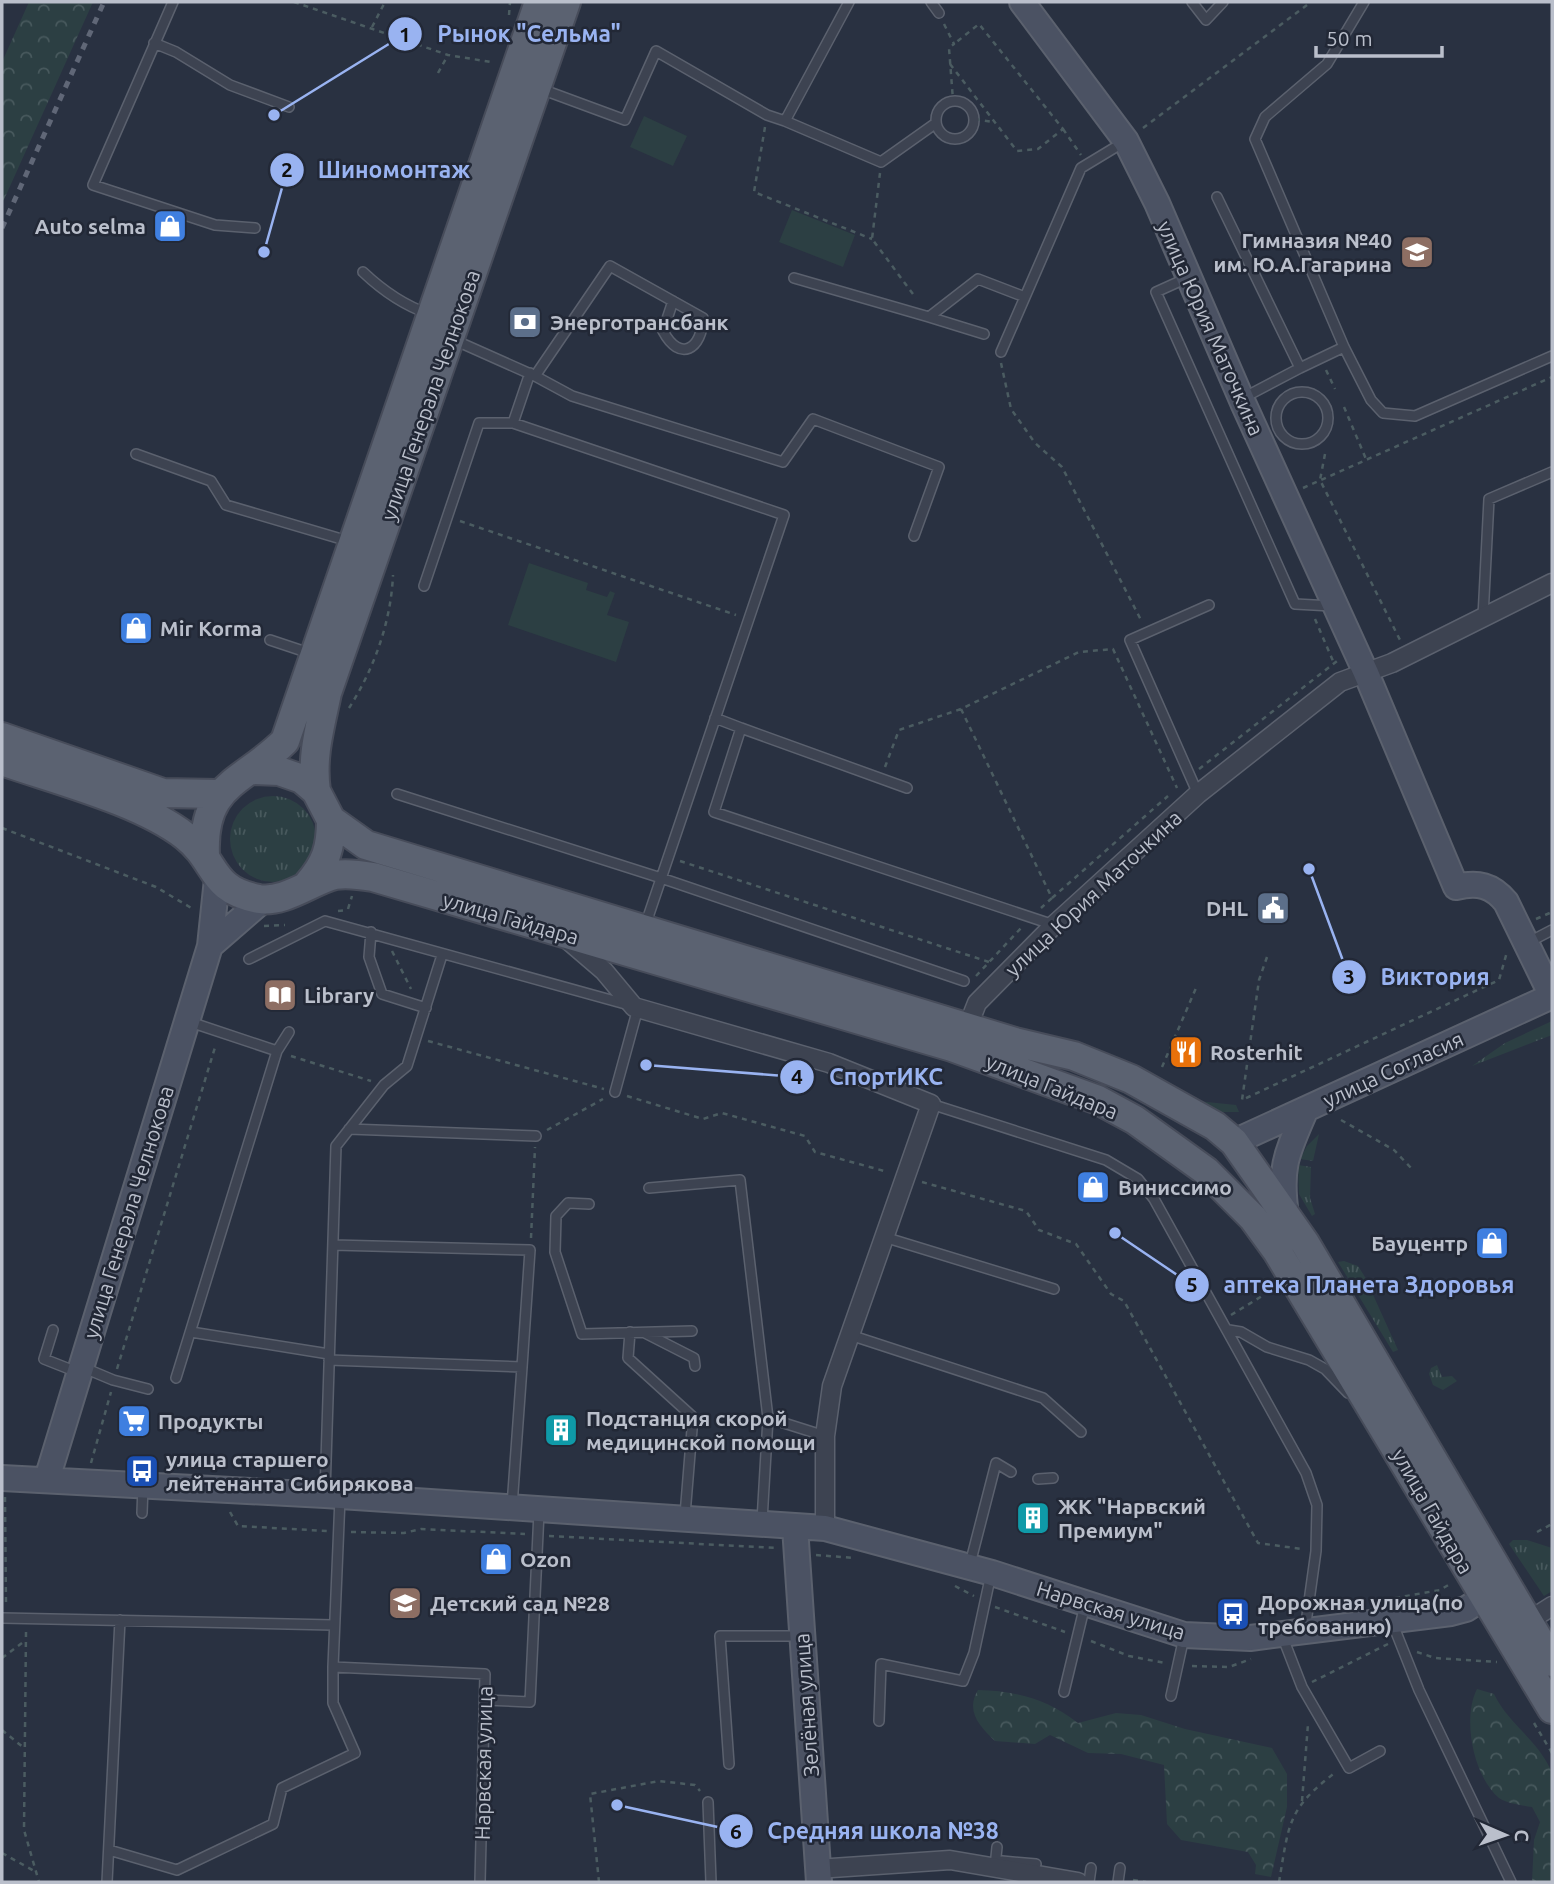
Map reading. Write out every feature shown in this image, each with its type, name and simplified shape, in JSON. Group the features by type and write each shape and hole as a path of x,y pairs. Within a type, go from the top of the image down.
{"main road":[{"name":"улица Генерала Челнокова","path":"316,791 312,769 314,749 327,693 450,338 526,91 539,2"},
{"name":"улица Генерала Челнокова","path":"251,770 285,741 431,315 566,2"},
{"path":"2,737 163,793 219,794"},
{"path":"2,761 154,817 185,836 228,889 263,900"},
{"path":"211,867 204,829 219,794 235,779 251,770 279,771 302,779 316,791"},
{"name":"улица Гайдара","path":"316,791 331,820 366,845 1103,1066 1181,1105 1234,1142 1286,1215 1541,1613 1552,1662"},
{"path":"308,884 324,866 331,846 331,820"},
{"name":"улица Гайдара","path":"263,900 278,898 308,884 338,875 373,877 953,1048 1098,1100 1135,1120 1206,1171 1253,1219 1276,1251 1374,1409 1483,1598 1552,1709"},
{"path":"1206,1171 1234,1142"}],"street":[{"name":"улица Юрия Маточкина","path":"1022,2 1126,141 1189,277 1241,399 1270,438 1285,496 1366,674 1456,887 1480,884 1495,889 1523,937 1552,996"},
{"name":"улица Юрия Маточкина","path":"968,1026 977,1003 1054,925 1198,794 1340,682 1366,674 1552,583"},
{"name":"улица Генерала Челнокова","path":"47,1479 210,946 215,919 211,867"},
{"name":"улица Генерала Челнокова","path":"210,946 232,924 263,900"},
{"path":"555,930 599,965 636,1008 829,1063 931,1104 832,1386 825,1436 825,1528"},
{"name":"улица Согласия","path":"1234,1142 1552,996"},
{"path":"1286,1215 1282,1187 1284,1161 1306,1109"},
{"name":"Нарвская улица","path":"6,1492 47,1479 333,1495 762,1526 789,1538 825,1528 981,1570 1184,1635 1219,1639 1293,1633 1390,1609 1451,1613 1466,1609 1483,1598"},
{"name":"Зелёная улица","path":"789,1538 818,1876"},
{"path":"818,1876 950,1860 1001,1871 1077,1882"}],"lane":[{"path":"173,2 93,185 215,225 255,228"},
{"path":"785,121 849,2"},
{"path":"931,2 939,13"},
{"path":"1192,2 1206,20 1223,2"},
{"path":"1364,2 1327,64 1265,117 1255,139 1344,346 1371,400 1383,413 1415,416 1552,356"},
{"path":"154,43 176,52 230,85 289,107"},
{"path":"526,91 625,120 656,51 767,114 881,162 936,123"},
{"path":"953,100 969,106 975,119 971,132 958,141 947,139 936,129 935,116 940,106 953,100"},
{"path":"1000,354 1081,168 1126,141"},
{"path":"1217,197 1300,368"},
{"path":"513,423 533,374 611,265 703,318 703,332 695,346 688,350 677,347 663,331 673,301"},
{"path":"363,272 400,301 431,315"},
{"path":"1189,277 1157,292 1278,567 1295,604 1335,606"},
{"path":"794,278 984,334"},
{"path":"929,317 978,279 1025,297"},
{"path":"450,338 533,374 572,396 783,462 813,419 939,467 914,536"},
{"path":"1241,399 1344,346"},
{"path":"1296,392 1313,394 1326,406 1328,424 1325,432 1311,443 1294,444 1270,438 1275,417 1282,401 1288,395 1296,392"},
{"path":"424,586 479,423 513,423 784,515 644,928"},
{"path":"136,454 211,481 226,505 353,543"},
{"path":"1483,617 1489,499 1552,472"},
{"path":"1198,794 1130,640 1209,606"},
{"path":"270,640 314,654"},
{"path":"715,718 907,788"},
{"path":"741,728 714,812 1054,925"},
{"path":"397,794 969,979"},
{"path":"249,959 325,921 636,1008 615,1093"},
{"path":"1523,937 1552,930"},
{"path":"372,932 369,957 382,994 422,1007"},
{"path":"109,1850 177,1870 273,1824 282,1788 355,1753 332,1703 338,1532 333,1495 329,1357 336,1146 384,1085 407,1066 417,1038 422,1007 442,955"},
{"path":"186,1020 277,1051"},
{"path":"176,1378 277,1051 289,1032"},
{"path":"931,1104 1106,1160 1138,1179 1154,1199 1306,1473 1317,1505 1316,1551 1293,1633 1311,1704 1349,1768 1380,1751"},
{"path":"349,1129 536,1136"},
{"path":"649,1188 740,1180 768,1418 762,1526"},
{"path":"589,1204 568,1203 556,1216 555,1252 582,1334 692,1331"},
{"path":"884,1237 1054,1289"},
{"path":"332,1245 530,1250 512,1508"},
{"path":"53,1330 44,1359 148,1389"},
{"path":"1229,1330 1241,1332 1267,1347 1309,1360 1325,1369 1353,1398 1374,1409"},
{"path":"191,1332 329,1357 522,1367"},
{"path":"630,1332 628,1358 693,1417 685,1521"},
{"path":"643,1332 694,1358 695,1366"},
{"path":"850,1335 1043,1398 1081,1432"},
{"path":"768,1418 825,1436"},
{"path":"879,1721 881,1664 963,1681 974,1653 985,1603 981,1570 996,1463 1011,1472"},
{"path":"1038,1479 1053,1478"},
{"path":"142,1513 143,1484"},
{"path":"485,1700 530,1702 539,1510"},
{"path":"1065,1692 1085,1603"},
{"path":"1390,1609 1419,1690 1511,1882"},
{"path":"4,1617 333,1625"},
{"path":"107,1882 120,1619"},
{"path":"1171,1696 1184,1635"},
{"path":"729,1764 720,1636 790,1636"},
{"name":"Нарвская улица","path":"333,1667 485,1674 480,1882"},
{"path":"708,1801 711,1882"},
{"path":"997,1847 1001,1871 1036,1864"},
{"path":"1089,1882 1091,1868"},
{"path":"1118,1882 1120,1868"}],"path":[{"path":"294,2 448,55 491,62"},
{"path":"372,27 385,2"},
{"path":"509,15 510,2"},
{"path":"1126,141 1311,2"},
{"path":"939,13 954,44"},
{"path":"953,100 949,48 979,24 1063,129 1087,164"},
{"path":"438,73 448,55"},
{"path":"950,64 1017,151 1038,149 1063,129"},
{"path":"767,114 754,192 872,239 929,317"},
{"path":"975,119 995,122"},
{"path":"872,239 881,162"},
{"path":"1000,354 1011,408 1035,443 1062,467 1099,542 1132,597 1147,633"},
{"path":"1321,358 1335,389"},
{"path":"1285,496 1552,377"},
{"path":"1344,407 1366,459"},
{"path":"1325,454 1320,480 1403,646"},
{"path":"447,517 749,619"},
{"path":"349,708 368,679 392,604 393,575"},
{"path":"881,779 899,730 961,709 1079,652 1113,649 1177,788"},
{"path":"961,709 1052,898 969,979"},
{"path":"2,828 175,895 198,913"},
{"path":"668,857 989,962"},
{"path":"337,911 348,910 353,891"},
{"path":"1267,957 1259,980 1242,1100 1499,980 1523,937 1552,912"},
{"path":"232,924 244,931 293,923"},
{"path":"387,938 422,1007"},
{"path":"1162,1068 1196,988"},
{"path":"91,1464 113,1380 218,1037"},
{"path":"417,1038 703,1119 722,1113 804,1136 815,1152 1026,1211 1039,1230 1076,1244 1111,1294 1124,1301 1258,1543 1316,1551"},
{"path":"277,1051 384,1085"},
{"path":"530,1250 536,1136 615,1093"},
{"path":"1341,1120 1394,1150 1412,1169"},
{"path":"1223,1320 1267,1293"},
{"path":"4,1617 6,1492"},
{"path":"227,1508 238,1526 338,1532 404,1533 421,1529 538,1535 789,1538"},
{"path":"1536,1532 1552,1524"},
{"path":"808,1554 836,1559 859,1558"},
{"path":"951,1583 985,1603 1129,1656 1177,1665 1229,1667 1252,1659"},
{"path":"1390,1609 1453,1583"},
{"path":"26,1617 24,1830 39,1882"},
{"path":"2,1658 26,1640"},
{"path":"1302,1801 1303,1762 1311,1704"},
{"path":"2,1730 25,1749"},
{"path":"1279,1882 1294,1811 1302,1801 1347,1764"},
{"path":"599,1882 590,1794 659,1781 695,1785 708,1801"},
{"path":"2,1853 36,1872"},
{"path":"1135,1881 1146,1882"}],"green space":[{"path":"29,2 93,2 2,204 2,62"},
{"path":"644,116 687,136 673,166 630,147"},
{"path":"792,210 855,235 843,267 779,242"},
{"path":"529,563 588,583 586,590 607,597 610,591 615,593 607,615 629,622 616,662 508,625"},
{"path":"273,796 290,799 304,808 313,822 316,839 313,856 304,870 290,879 273,882 256,879 242,870 233,856 230,839 233,822 242,808 256,799"},
{"path":"1552,1021 1552,1035 1472,1066 1505,1043"},
{"path":"1197,1101 1236,1105 1239,1112 1215,1112"},
{"path":"1319,1134 1313,1161 1300,1159 1307,1146"},
{"path":"1298,1165 1311,1167 1310,1198 1315,1214 1312,1216 1299,1194"},
{"path":"1344,1261 1358,1266 1365,1277 1398,1350 1393,1352 1338,1262"},
{"path":"1437,1365 1442,1377 1452,1376 1457,1381 1443,1390 1433,1385 1429,1374 1431,1368"},
{"path":"1513,1540 1527,1540 1552,1548 1552,1591 1544,1596 1509,1544"},
{"path":"1477,1689 1494,1694 1550,1768 1552,1882 1532,1882 1534,1840 1540,1822 1532,1807 1499,1798 1482,1776 1473,1746 1470,1715"},
{"path":"978,1690 1006,1692 1031,1698 1055,1708 1078,1723 1116,1713 1141,1715 1185,1729 1272,1748 1287,1774 1287,1807 1271,1877 1255,1874 1256,1865 1248,1852 1181,1840 1167,1824 1164,1765 1121,1754 1088,1753 1050,1735 1035,1744 995,1741 984,1730 974,1712 974,1698"}],"railway":[{"path":"2,228 104,2"}],"place":[{"name":"Рынок \"Сельма\"","path":"274,115"},
{"name":"Auto selma","path":"170,226"},
{"name":"Шиномонтаж","path":"264,252"},
{"name":"Гимназия №40 им. Ю.А.Гагарина","path":"1417,252"},
{"name":"Энерготрансбанк","path":"525,322"},
{"name":"Mir Korma","path":"136,628"},
{"name":"Виктория","path":"1309,869"},
{"name":"DHL","path":"1273,908"},
{"name":"Library","path":"280,995"},
{"name":"Rosterhit","path":"1186,1052"},
{"name":"СпортИКС","path":"646,1065"},
{"name":"Виниссимо","path":"1093,1187"},
{"name":"аптека Планета Здоровья","path":"1115,1233"},
{"name":"Бауцентр","path":"1492,1243"},
{"name":"Продукты","path":"134,1421"},
{"name":"Подстанция скорой медицинской помощи","path":"561,1430"},
{"name":"улица старшего лейтенанта Сибирякова","path":"142,1471"},
{"name":"ЖК \"Нарвский Премиум\"","path":"1033,1518"},
{"name":"Ozon","path":"496,1559"},
{"name":"Детский сад №28","path":"405,1603"},
{"name":"Дорожная улица(по требованию)","path":"1233,1614"},
{"name":"Средняя школа №38","path":"617,1805"}]}
